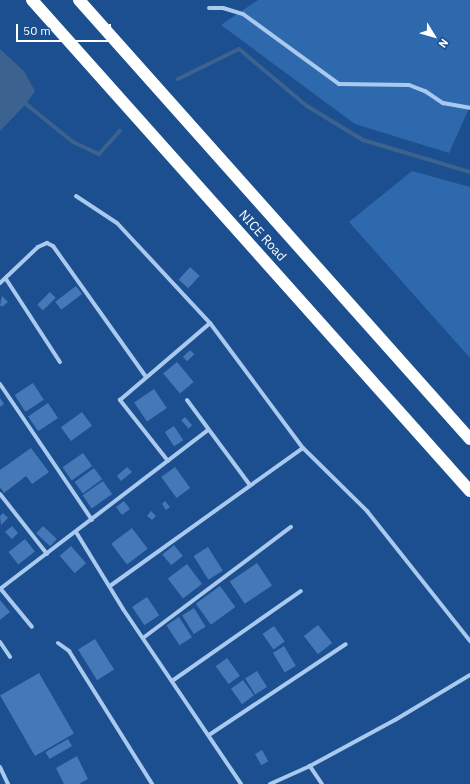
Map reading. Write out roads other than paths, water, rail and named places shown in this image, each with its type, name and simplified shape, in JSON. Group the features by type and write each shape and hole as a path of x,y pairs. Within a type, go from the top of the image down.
{"highway":[{"name":"NICE Road","path":"32,0 470,491"},
{"name":"NICE Road","path":"80,1 470,439"}],"street":[{"path":"209,8 223,8 243,14 339,84 408,86 425,91 443,103 470,108"},
{"path":"76,196 117,223 210,323 302,448 367,511 470,641"},
{"path":"0,283 6,279 38,247 47,243 53,246 146,378"},
{"path":"6,279 60,362"},
{"path":"168,462 120,400 210,323"},
{"path":"0,384 92,520"},
{"path":"187,400 250,485"},
{"path":"32,628 0,588 92,520 208,430"},
{"path":"110,586 302,448"},
{"path":"0,494 47,554"},
{"path":"143,638 291,527"},
{"path":"76,532 143,638 242,784"},
{"path":"172,681 301,591"},
{"path":"0,642 10,657"},
{"path":"58,643 69,651 152,784"},
{"path":"209,735 346,644"},
{"path":"270,784 310,766 395,720 470,675"},
{"path":"310,766 322,784"},
{"path":"0,767 8,784"}],"waterway":[{"path":"178,79 239,49 307,106 363,140 470,172"},
{"path":"26,104 73,142 99,154 120,131"}]}
